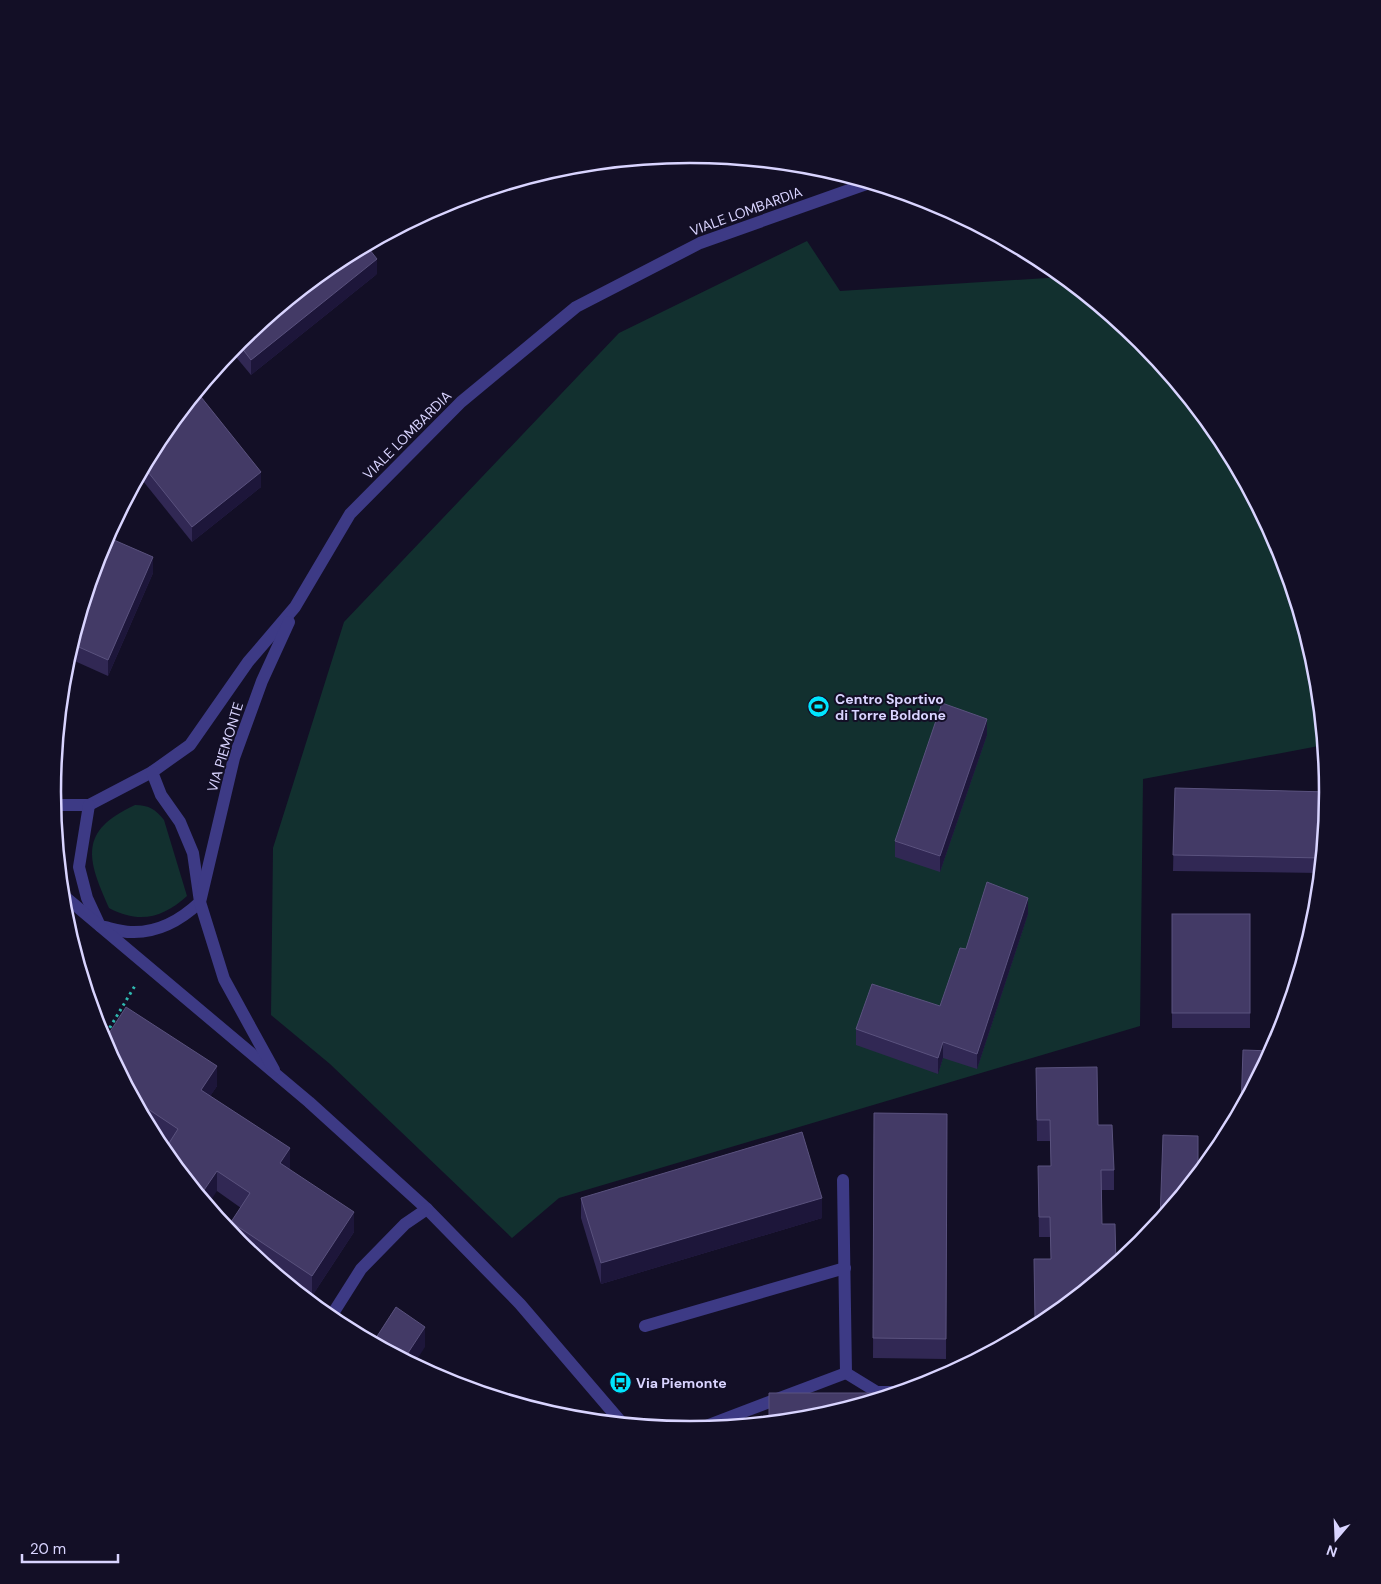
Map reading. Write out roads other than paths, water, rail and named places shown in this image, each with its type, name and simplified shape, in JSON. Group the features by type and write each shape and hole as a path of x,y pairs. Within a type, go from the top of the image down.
{"street":[{"name":"VIALE LOMBARDIA","path":"62,805 89,805 152,772 190,745 248,662 295,607 350,514 461,402 576,307 700,243 860,186"},
{"name":"VIA PIEMONTE","path":"200,902 234,758 262,681 295,607"},
{"path":"152,772 161,795 180,822 193,853 200,902 224,979 278,1077"},
{"path":"89,805 79,868 87,898 100,926"},
{"path":"71,902 309,1102 427,1209 520,1304 617,1417"},
{"path":"100,926 130,932 158,929 189,912 200,902"},
{"path":"843,1180 846,1373"},
{"path":"335,1311 361,1269 405,1224 427,1209"},
{"path":"646,1326 844,1268"},
{"path":"846,1373 880,1392"},
{"path":"721,1420 846,1373"}],"place":[{"name":"Centro Sportivo di Torre Boldone","path":"819,707"},
{"name":"Via Piemonte","path":"620,1383"}]}
